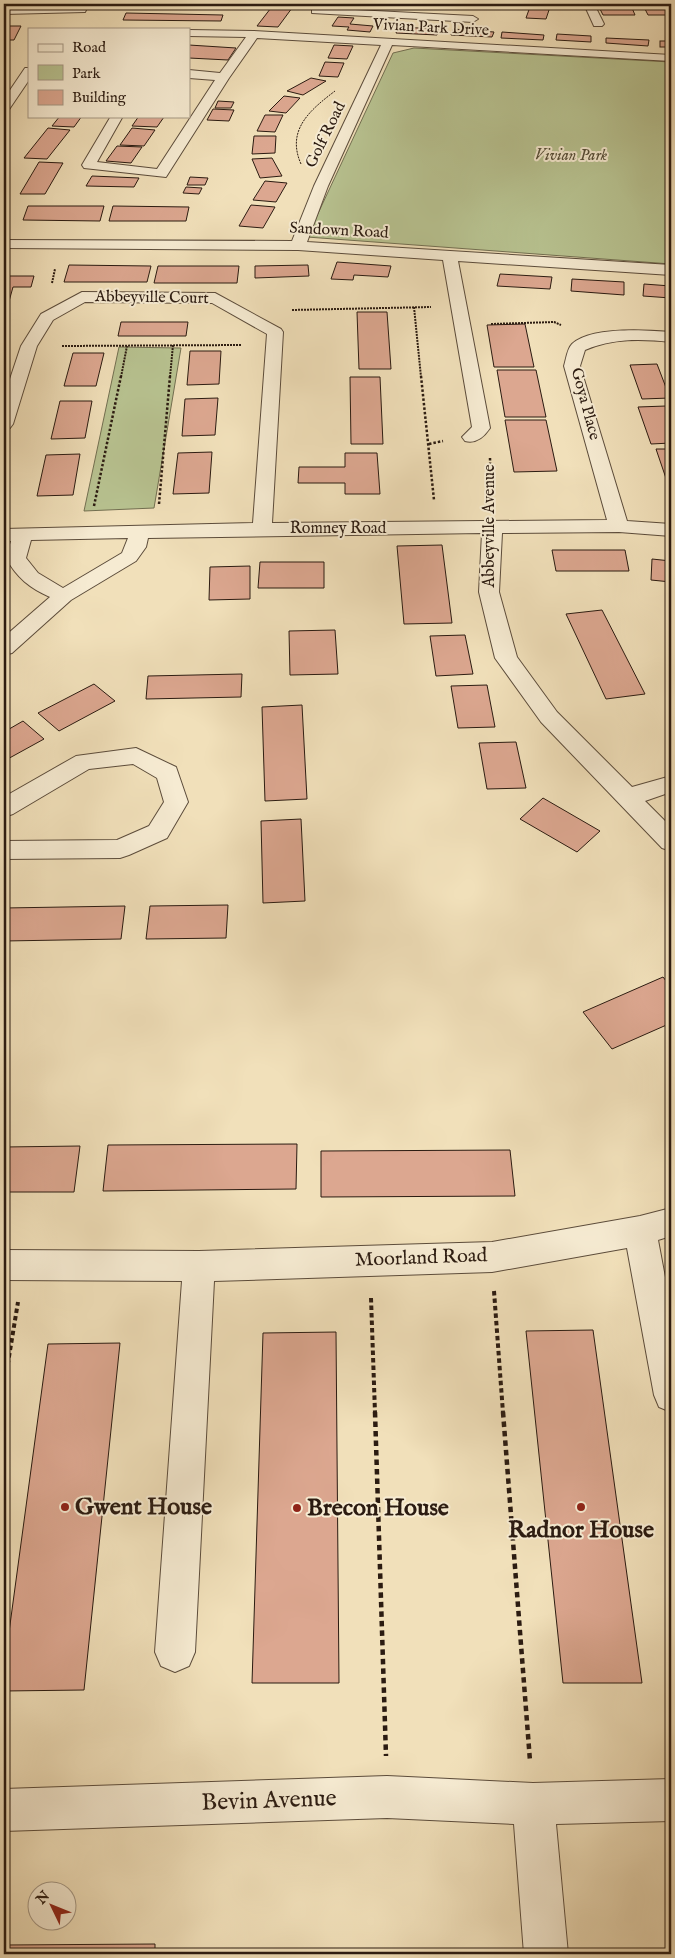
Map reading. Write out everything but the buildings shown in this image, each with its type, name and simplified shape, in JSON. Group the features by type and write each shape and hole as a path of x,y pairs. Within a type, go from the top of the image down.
{"street":[{"path":"589,4 598,24"},
{"path":"4,11 82,7"},
{"path":"67,24 82,7"},
{"path":"298,37 313,14 473,19"},
{"name":"Vivian Park Drive","path":"190,32 671,58"},
{"path":"116,118 89,165 160,180 223,77 254,34"},
{"name":"Golf Road","path":"298,246 321,186 388,42"},
{"path":"192,68 223,77"},
{"path":"4,108 28,72"},
{"name":"Sandown Road","path":"4,244 298,246 449,254 671,270"},
{"name":"Abbeyville Avenue","path":"449,254 481,428 471,437"},
{"name":"Abbeyville Court","path":"4,424 29,346 47,317 82,297 215,298 274,332 274,345"},
{"name":"Goya Place","path":"619,526 572,366 578,347 596,338 626,334 671,337"},
{"path":"262,529 274,345"},
{"name":"Romney Road","path":"13,535 262,529 619,526 671,530"},
{"name":"Abbeyville Avenue","path":"492,528 489,592 506,658 549,716 671,842"},
{"path":"4,648 64,596 129,557 148,532"},
{"path":"13,535 16,558 24,573 41,586 64,596"},
{"path":"4,808 84,762 136,756 168,772 176,802 158,832 120,849 4,850"},
{"path":"629,797 671,784"},
{"name":"Moorland Road","path":"14,1265 199,1266 370,1259 492,1257 640,1231 671,1222"},
{"path":"640,1231 671,1395"},
{"path":"175,1652 199,1266"},
{"name":"Bevin Avenue","path":"4,1810 387,1797 533,1804 671,1800"},
{"path":"533,1804 546,1954"}],"path":[{"path":"60,244 50,293 64,307"},
{"path":"414,307 434,490 435,528"},
{"path":"250,318 291,310 459,307"},
{"path":"462,324 554,322 596,338"},
{"path":"29,346 274,345"},
{"path":"89,533 127,346"},
{"path":"148,532 173,346"},
{"name":"Abbeyville Avenue","path":"471,437 490,446 492,528"},
{"path":"492,1257 533,1804"},
{"path":"370,1259 387,1797"},
{"path":"4,1387 14,1265"}],"green space":[{"name":"Vivian Park","path":"414,48 671,62 671,264 307,237 393,53"},
{"path":"119,347 181,348 154,508 84,511"}],"place":[{"name":"Gwent House","path":"65,1507"},
{"name":"Radnor House","path":"581,1507"},
{"name":"Brecon House","path":"297,1508"}]}
